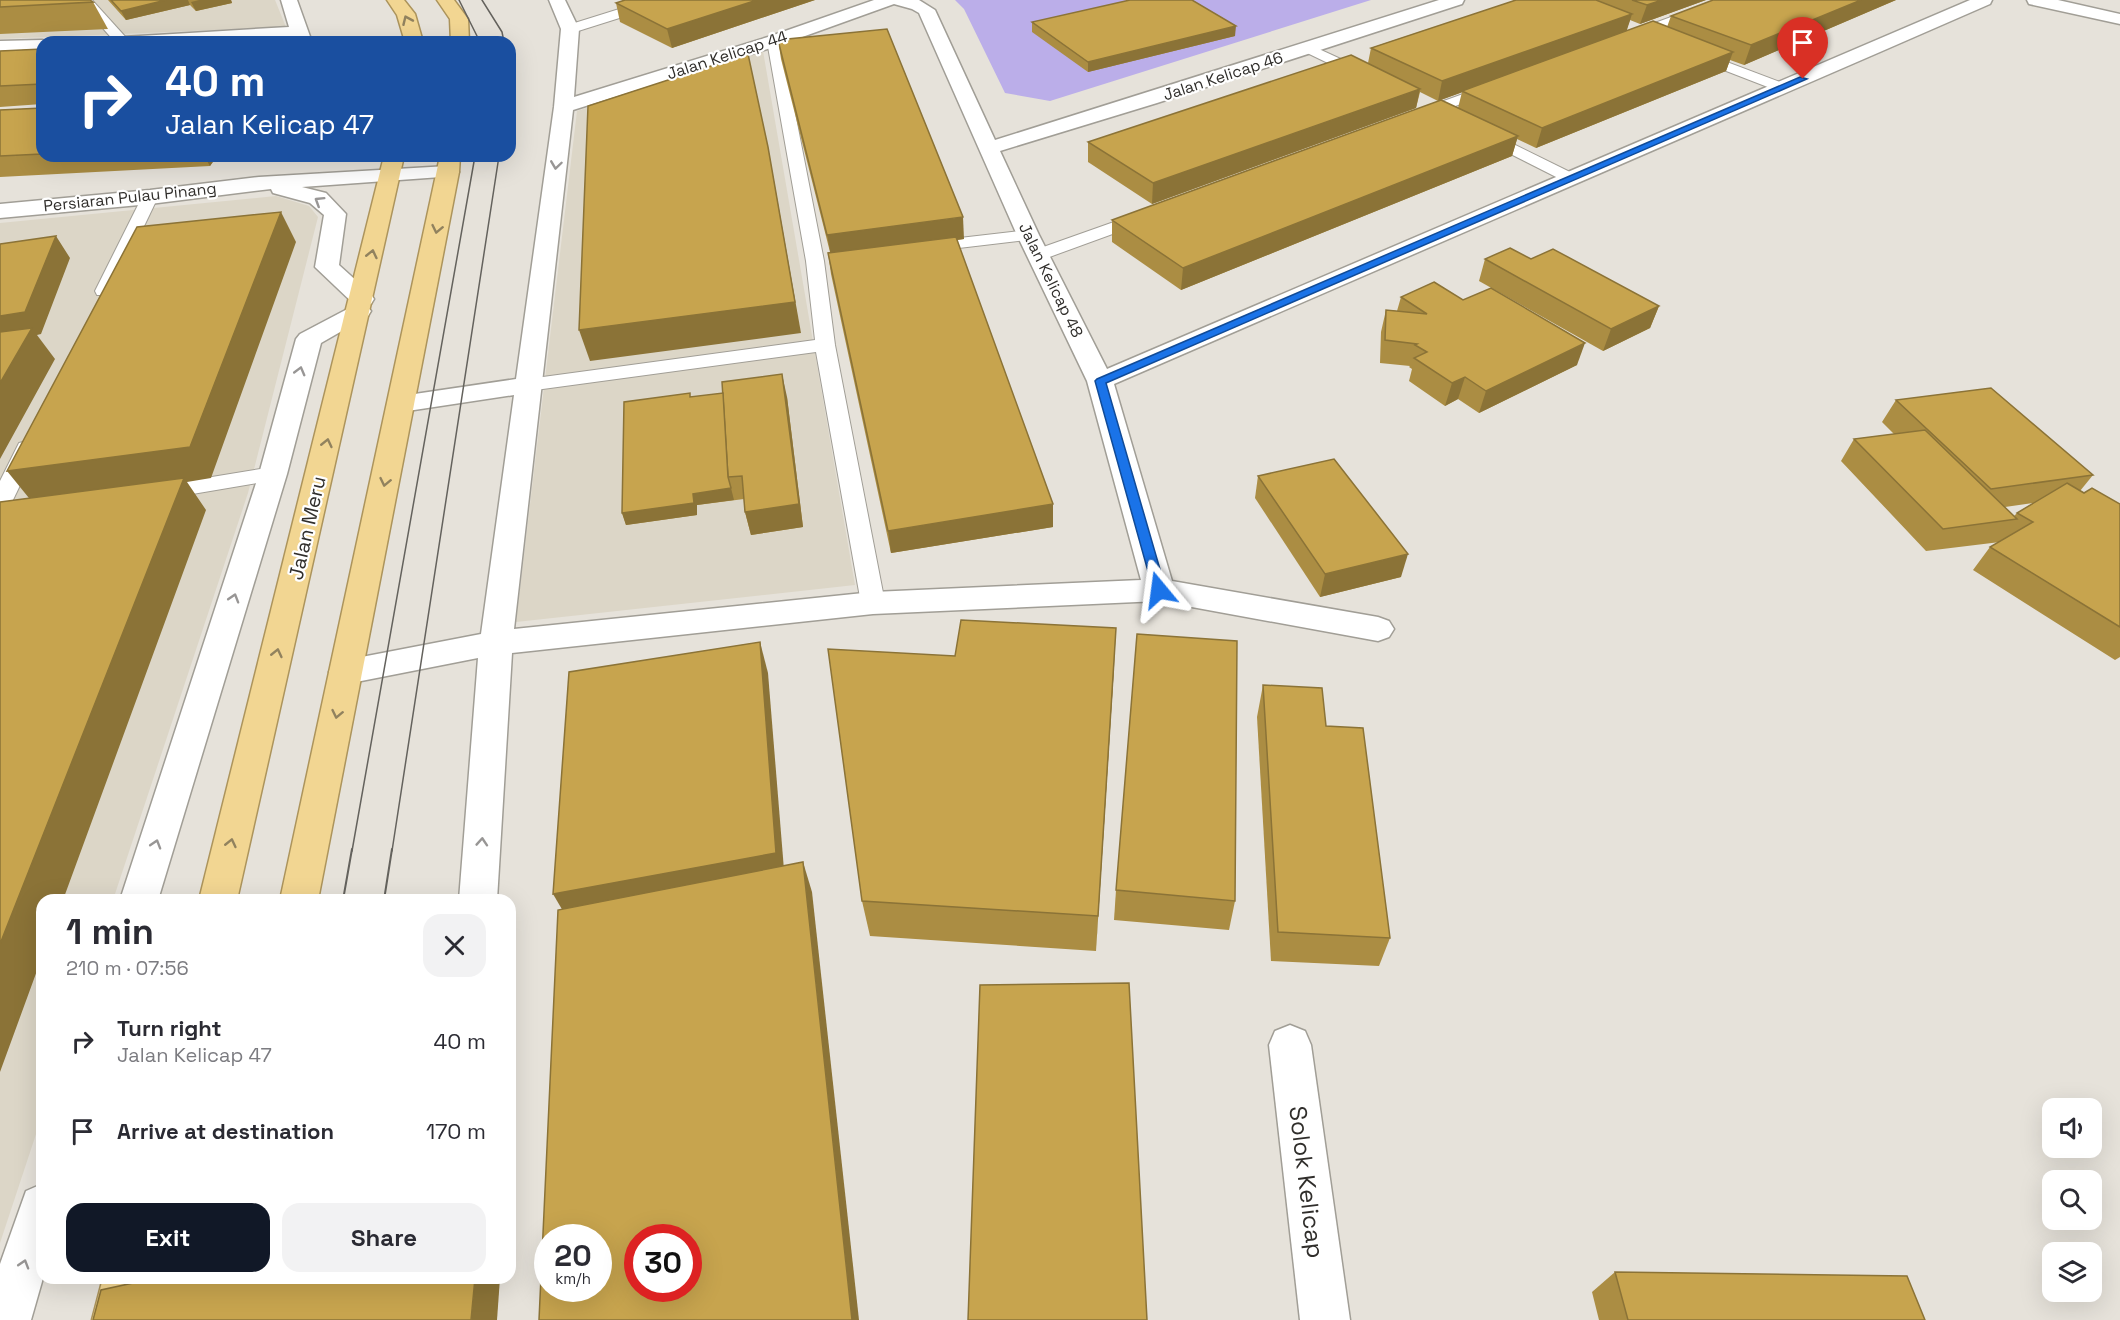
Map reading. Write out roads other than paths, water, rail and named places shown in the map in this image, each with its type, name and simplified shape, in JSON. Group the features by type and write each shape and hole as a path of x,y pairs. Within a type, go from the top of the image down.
{"highway":[{"path":"395,0 406,14 412,36"},
{"path":"445,0 459,19 460,36"},
{"path":"300,894 449,164"},
{"name":"Jalan Meru","path":"219,894 393,166"},
{"path":"117,1320 126,1284"}],"street":[{"path":"289,0 301,36"},
{"path":"478,894 496,643 564,107 570,28 556,0"},
{"name":"Jalan Kelicap 44","path":"564,107 774,40 890,0"},
{"name":"Jalan Kelicap 48","path":"896,0 926,10 1033,245 1100,381 1159,590"},
{"name":"Jalan Kelicap 46","path":"989,148 1456,0"},
{"path":"1100,381 1984,0"},
{"path":"2035,0 2120,19"},
{"path":"0,46 36,45"},
{"path":"259,183 297,162"},
{"path":"259,183 337,162"},
{"path":"259,183 393,166 449,164"},
{"path":"141,894 273,474 309,339 360,305 327,267 335,214 318,198 259,183"},
{"name":"Persiaran Pulau Pinang","path":"0,211 150,197 259,183"},
{"path":"401,404 528,385"},
{"path":"346,672 496,643 873,603 1159,590 1378,629"},
{"name":"Solok Kelicap","path":"1290,1045 1325,1320"},
{"path":"6,1320 36,1226"}],"lane":[{"path":"85,0 118,36"},
{"path":"570,28 662,0"},
{"path":"1618,42 1729,0"},
{"path":"1618,25 1662,42"},
{"path":"774,40 821,260 825,345 873,603"},
{"path":"1308,48 1381,84"},
{"path":"1684,50 1783,88"},
{"path":"1401,121 1510,81"},
{"path":"1413,99 1570,178"},
{"path":"93,313 150,197"},
{"path":"909,249 1033,245 1159,211"},
{"path":"528,385 825,345"},
{"path":"0,504 36,430"},
{"path":"137,496 273,474"},
{"path":"0,519 23,516"}],"tram line":[{"path":"459,0 477,36"},
{"path":"482,0 503,36"},
{"path":"352,851 474,162"},
{"path":"392,851 498,162"},
{"path":"344,894 352,849"},
{"path":"385,894 392,849"}]}
